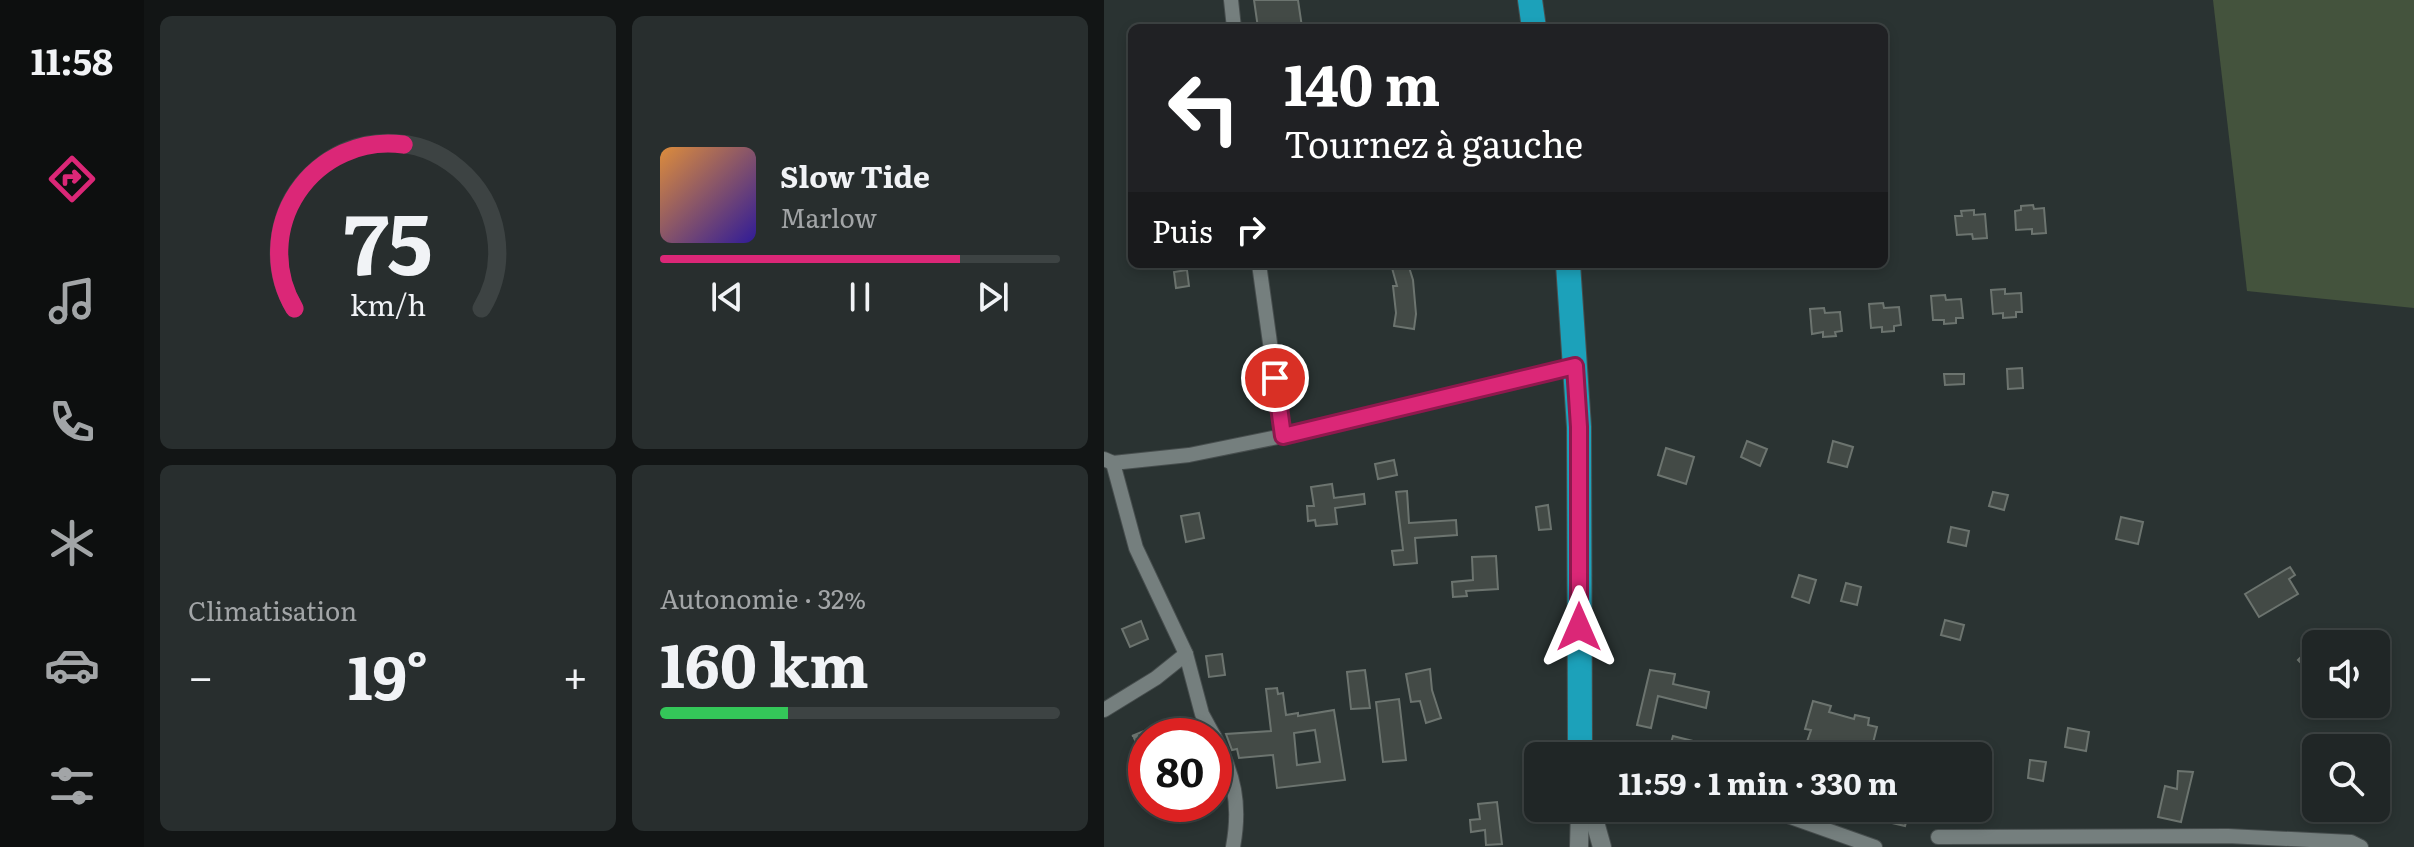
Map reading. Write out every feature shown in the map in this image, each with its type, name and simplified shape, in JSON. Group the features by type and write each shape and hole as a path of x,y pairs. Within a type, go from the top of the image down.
{"highway":[{"path":"1530,0 1533,24"},
{"path":"1568,268 1579,427 1580,742"}],"street":[{"path":"1231,0 1234,24"},
{"path":"1260,268 1283,436"},
{"path":"1204,718 1186,654 1136,548 1108,461 1189,455 1283,436 1575,366"},
{"path":"1104,710 1156,678 1186,654"},
{"path":"1232,779 1236,803 1233,847"},
{"path":"1579,847 1580,822"},
{"path":"1595,822 1602,847"},
{"path":"1804,822 1875,847"},
{"path":"1938,837 2228,836 2351,842 2361,847"}],"green space":[{"path":"2213,0 2414,0 2414,308 2247,291"}],"building":[{"path":"1254,0 1298,0 1302,24 1257,24"},
{"path":"2033,205 2034,209 2044,208 2046,233 2032,234 2032,229 2016,230 2015,211 2021,210 2021,206"},
{"path":"1974,210 1974,215 1985,214 1987,238 1973,239 1972,234 1957,235 1955,216 1962,216 1961,211"},
{"path":"1392,268 1409,268 1416,314 1414,329 1394,326 1393,286 1397,286"},
{"path":"1187,270 1189,286 1176,288 1174,272"},
{"path":"2005,289 2005,294 2021,293 2022,312 2016,312 2016,317 2003,318 2003,313 1993,314 1991,290"},
{"path":"1945,295 1946,300 1961,299 1963,318 1956,318 1956,323 1944,324 1944,320 1933,320 1931,296"},
{"path":"1883,303 1884,308 1899,307 1901,325 1894,326 1894,331 1882,332 1882,327 1871,328 1869,304"},
{"path":"1824,308 1825,313 1840,312 1842,331 1835,332 1836,336 1823,337 1823,332 1812,334 1810,309"},
{"path":"2022,368 2023,388 2008,389 2007,369"},
{"path":"1944,374 1964,374 1964,384 1945,385"},
{"path":"1747,441 1767,449 1760,466 1741,457"},
{"path":"1833,441 1853,447 1847,467 1828,462"},
{"path":"1666,448 1694,457 1686,484 1658,475"},
{"path":"1394,460 1397,475 1378,479 1375,464"},
{"path":"1332,484 1334,498 1364,494 1365,504 1335,508 1337,524 1316,526 1315,520 1308,521 1307,506 1314,506 1311,487"},
{"path":"1407,491 1409,523 1456,520 1457,535 1415,538 1417,563 1394,565 1392,551 1403,550 1396,492"},
{"path":"1993,492 2008,495 2004,510 1989,506"},
{"path":"1548,505 1551,529 1539,530 1536,507"},
{"path":"1199,513 1204,538 1186,542 1181,516"},
{"path":"2121,517 2143,522 2138,544 2116,539"},
{"path":"1951,527 1969,531 1966,546 1948,542"},
{"path":"1496,556 1498,589 1466,591 1467,596 1453,597 1452,582 1473,580 1472,557"},
{"path":"2290,567 2295,575 2289,579 2298,594 2259,617 2245,594"},
{"path":"1799,575 1816,580 1809,603 1792,597"},
{"path":"1846,583 1861,587 1857,605 1841,601"},
{"path":"1945,620 1964,625 1960,640 1941,635"},
{"path":"1141,621 1148,639 1130,647 1122,629"},
{"path":"1222,654 1225,675 1209,677 1206,656"},
{"path":"1430,669 1432,690 1441,718 1426,723 1420,701 1411,702 1406,674"},
{"path":"1365,670 1370,708 1351,709 1347,672"},
{"path":"1650,670 1675,674 1673,684 1709,692 1706,708 1658,696 1651,728 1637,725"},
{"path":"1277,688 1278,694 1283,693 1286,715 1334,710 1345,780 1277,788 1273,755 1239,758 1237,749 1232,750 1232,734 1271,731 1266,689","holes":["1315,730 1320,762 1297,765 1294,733"]},
{"path":"1399,699 1406,760 1383,762 1376,702"},
{"path":"1813,701 1831,706 1829,712 1854,719 1855,715 1869,718 1868,725 1877,727 1873,742 1807,742 1811,730 1805,729"},
{"path":"2068,728 2089,732 2086,751 2065,747"},
{"path":"1673,736 1693,741 1693,742 1671,742"},
{"path":"2030,760 2046,762 2043,781 2028,778"},
{"path":"2178,771 2193,772 2181,822 2158,817 2165,786 2177,789"},
{"path":"1497,802 1502,844 1486,845 1485,830 1471,832 1470,820 1480,819 1478,804"}],"route":[{"path":"1275,378 1283,436 1575,366 1579,427 1579,627"}]}
